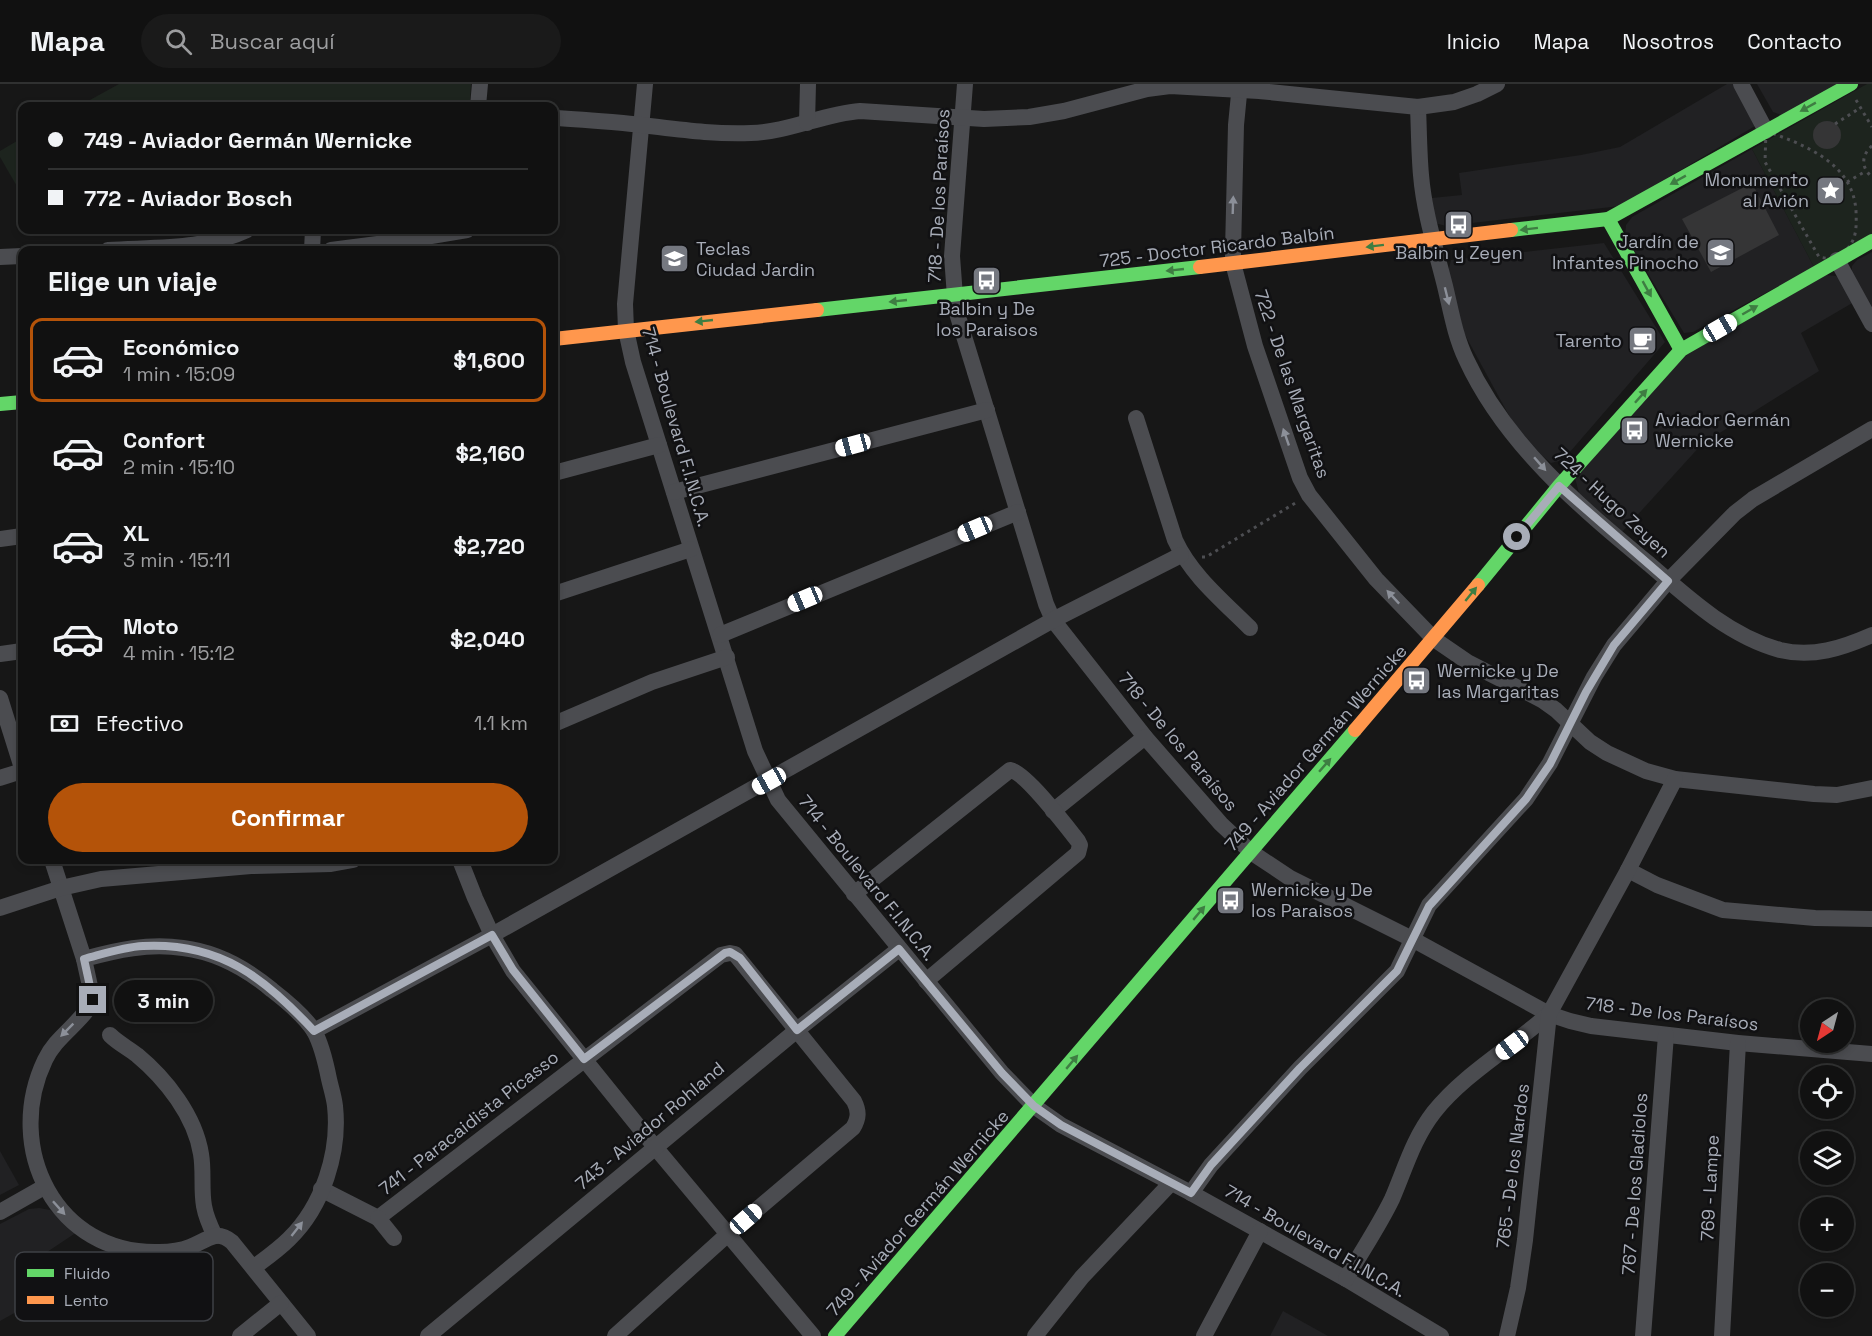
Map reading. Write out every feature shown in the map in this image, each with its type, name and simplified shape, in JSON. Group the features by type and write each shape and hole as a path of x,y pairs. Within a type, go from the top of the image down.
{"street":[{"path":"478,102 480,84"},
{"name":"714 - Boulevard F.I.N.C.A.","path":"645,84 625,304 626,330 633,362 691,549 728,657 755,751 778,800 1002,1073 1034,1106 1061,1125 1260,1231 1441,1336"},
{"path":"807,123 808,84"},
{"name":"718 - De los Paraísos","path":"965,84 952,256 954,295 960,328 1053,620 1145,737 1221,825 1251,852 1290,878 1412,939 1549,1014 1591,1026 1738,1043 1872,1054"},
{"path":"1102,84 1102,101"},
{"path":"558,118 751,133 860,111 963,117 1029,117 1064,111 1147,89 1170,86 1240,87 1418,107 1454,102 1497,84"},
{"path":"1741,84 1766,131"},
{"name":"722 - De las Margaritas","path":"1240,87 1236,125 1233,263 1255,346 1300,478 1309,495 1376,579 1434,639 1469,663 1542,700 1590,742 1607,753 1646,771 1675,779 1837,795 1872,788"},
{"name":"725 - Doctor Ricardo Balbín","path":"558,338 1608,219 1766,131 1851,88"},
{"name":"724 - Hugo Zeyen","path":"1418,107 1421,176 1433,239 1457,336 1478,384 1510,429 1559,486 1668,581 1731,629 1747,637 1782,650 1802,654 1824,652 1872,635"},
{"path":"1608,219 1681,350"},
{"path":"173,246 206,244 238,234"},
{"path":"366,246 444,234"},
{"name":"749 - Aviador Germán Wernicke","path":"835,1336 1434,639 1559,486 1681,350 1872,242"},
{"path":"0,257 18,256"},
{"path":"1837,260 1872,324"},
{"path":"0,404 18,402"},
{"path":"674,492 987,410"},
{"path":"1136,418 1181,555 1192,570 1250,628"},
{"path":"1191,1193 1211,1165 1292,1077 1393,976 1404,960 1424,915 1437,896 1526,799 1550,764 1594,677 1614,645 1668,581 1735,513 1753,498 1872,429"},
{"path":"558,472 659,445"},
{"path":"720,634 1018,512"},
{"path":"0,539 18,537"},
{"path":"558,593 691,549"},
{"path":"314,1031 769,781 1053,620 1181,555"},
{"path":"0,654 18,652"},
{"path":"558,722 652,682 728,657"},
{"path":"0,698 18,757"},
{"path":"1053,810 1145,737"},
{"path":"854,894 1008,772 1013,770 1019,774 1053,810 1078,841 1079,850 1075,856 926,981"},
{"path":"0,778 18,771"},
{"name":"765 - De los Nardos","path":"1507,1336 1518,1288 1525,1240 1549,1014 1675,779"},
{"path":"53,864 84,959 93,1000 85,1013 65,1032 45,1059 36,1084 31,1107 30,1133 34,1162 44,1187 53,1201 78,1226 94,1237 130,1251 175,1251 215,1236 224,1236 232,1242 308,1336"},
{"path":"0,908 61,888 101,879 251,866 330,864"},
{"path":"462,864 492,935 513,970 655,1147 813,1336"},
{"path":"1628,870 1657,885 1723,910 1815,918 1872,919"},
{"path":"84,959 142,946 184,948 220,957 258,978 287,1002 314,1031 326,1064 335,1105 334,1153 321,1189 307,1216 290,1238 253,1268"},
{"name":"743 - Aviador Rohland","path":"428,1336 797,1030 899,949"},
{"name":"741 - Paracaidista Picasso","path":"321,1189 378,1218 721,955 730,952 740,958 797,1030"},
{"path":"1346,1279 1392,1198 1416,1137 1433,1113 1464,1080 1524,1036 1549,1014"},
{"path":"615,1336 728,1234 853,1128 858,1115 854,1101 797,1030"},
{"path":"110,1035 152,1068 188,1117 199,1141 204,1204 215,1236"},
{"name":"767 - De los Gladiolos","path":"1643,1336 1666,1035"},
{"name":"769 - Lampe","path":"1722,1336 1738,1043"},
{"path":"1035,1336 1082,1277 1172,1183"},
{"path":"0,1212 44,1187"},
{"path":"378,1218 394,1238"},
{"path":"1204,1336 1260,1231"},
{"path":"240,1336 281,1303"}],"path":[{"path":"1851,88 1872,127"},
{"path":"1835,124 1860,108"},
{"path":"1766,131 1820,154 1836,167 1847,182 1855,200 1857,225 1853,244 1837,260 1819,257 1765,162 1766,131"},
{"path":"1872,146 1865,153 1864,159 1866,171 1872,177"},
{"path":"1847,182 1866,171"},
{"path":"1181,555 1206,557 1309,495"}],"shaded area":[{"path":"119,84 471,84 470,100 464,102 86,102"},
{"path":"1727,84 1733,84 1755,126 1620,206 1446,226 1435,223 1432,198 1462,195 1459,173 1620,147"},
{"path":"1757,84 1839,84 1784,116 1773,112"},
{"path":"1867,84 1872,84 1872,241 1814,267 1752,149"},
{"path":"18,140 18,188 0,157 0,151"},
{"name":"Jardín de Infantes Pinocho","path":"1752,149 1814,267 1693,332 1684,333 1625,236 1626,225 1632,217"},
{"path":"1604,243 1665,342 1563,460 1551,463 1541,455 1512,421 1464,333 1448,272 1451,260"},
{"path":"1872,252 1872,312 1852,273 1852,266 1857,260"},
{"path":"1826,275 1836,276 1843,281 1854,302 1801,333 1819,371 1702,444 1622,532 1579,493 1575,478 1681,358"},
{"path":"0,1151 19,1185 0,1195"},
{"path":"29,1209 50,1210 77,1232 47,1252 15,1252 15,1313 0,1321 0,1224"},
{"path":"1283,1311 1328,1336 1270,1336"}],"building":[{"path":"1827,121 1837,125 1841,135 1837,145 1827,149 1817,145 1813,135 1817,125"},
{"path":"1752,183 1779,235 1711,272 1682,219"}],"traffic: fast":[{"path":"1511,230 1608,219 1851,84"},
{"path":"1608,219 1681,350"},
{"path":"1478,585 1559,486 1681,350 1872,241"},
{"path":"817,310 1200,267"},
{"path":"0,404 18,402"},
{"path":"835,1336 1355,730"}],"traffic: slow":[{"path":"1200,267 1511,230"},
{"path":"558,339 817,310"},
{"path":"1355,730 1478,585"}],"place":[{"name":"Monumento al Avión","path":"1830,190"},
{"name":"Balbin y Zeyen","path":"1459,224"},
{"name":"Jardín de Infantes Pinocho","path":"1720,252"},
{"name":"Teclas Ciudad Jardin","path":"675,259"},
{"name":"Balbin y De los Paraisos","path":"987,280"},
{"name":"Tarento","path":"1643,341"},
{"name":"Aviador Germán Wernicke","path":"1634,430"},
{"name":"Wernicke y De las Margaritas","path":"1416,681"},
{"name":"Wernicke y De los Paraisos","path":"1230,900"}],"route":[{"path":"93,1000 84,959 142,946 184,948 220,957 258,978 287,1002 314,1031 492,935 513,970 584,1059 725,953 730,952 740,958 797,1030 899,949 1002,1073 1034,1106 1061,1125 1191,1193 1211,1165 1300,1068 1397,971 1429,906 1526,799 1550,764 1594,677 1614,645 1668,581 1559,486 1517,537"}]}
